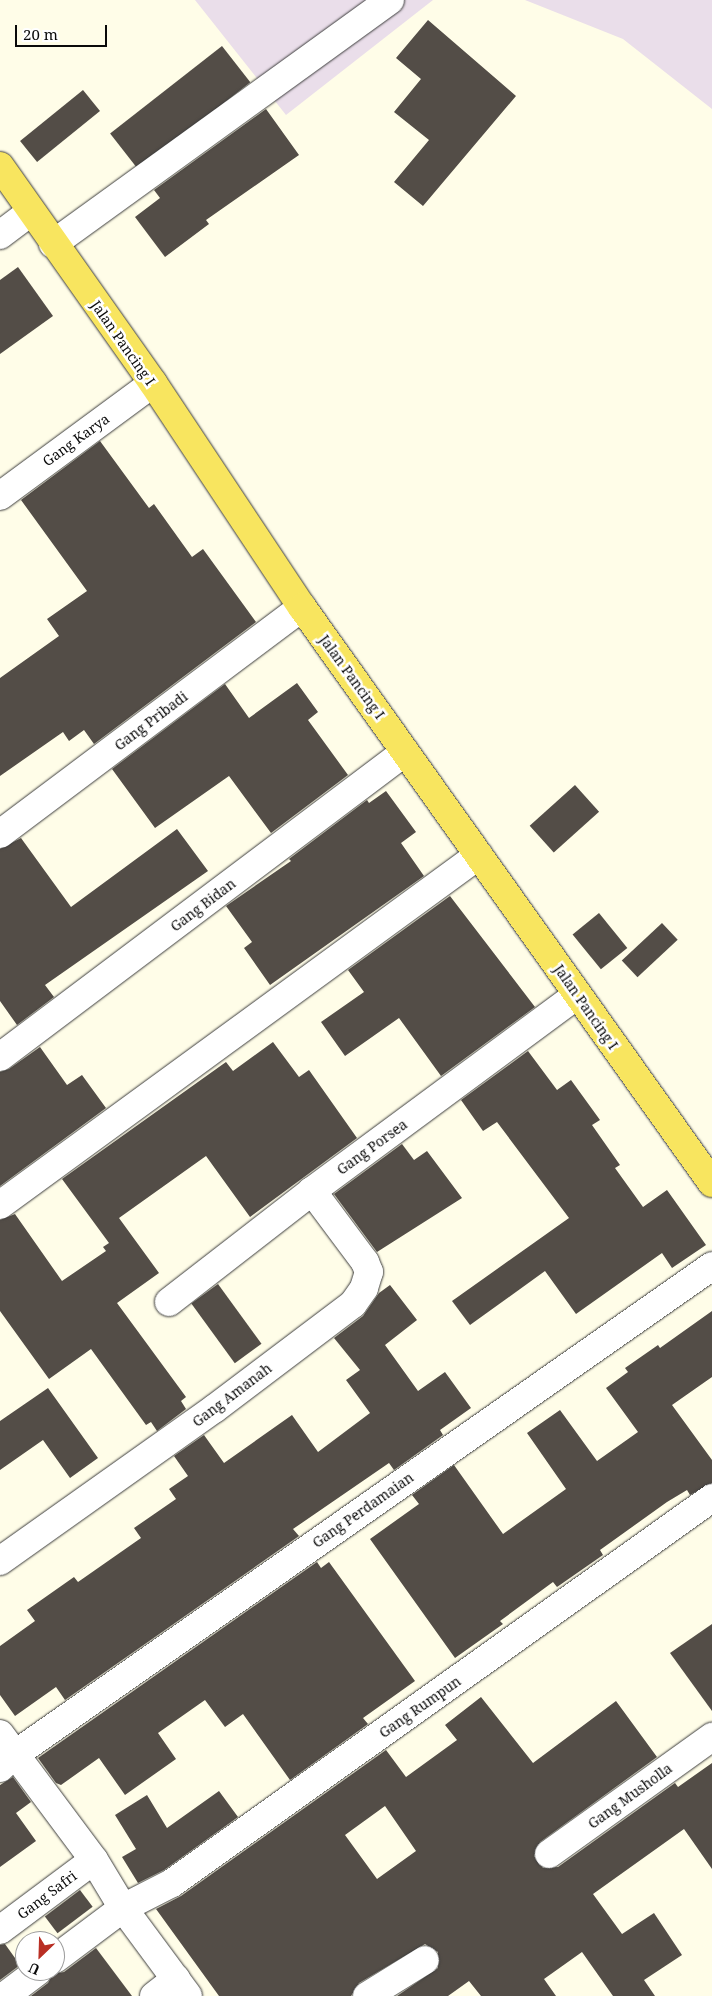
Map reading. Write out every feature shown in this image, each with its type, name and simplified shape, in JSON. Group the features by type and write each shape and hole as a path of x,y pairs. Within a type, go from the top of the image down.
{"main road":[{"name":"Jalan Pancing I","path":"0,166 152,384 302,607 712,1182"}],"street":[{"path":"53,244 390,0"},
{"path":"0,235 31,212"},
{"name":"Gang Karya","path":"0,496 152,384"},
{"name":"Gang Pribadi","path":"0,834 302,607"},
{"name":"Gang Bidan","path":"0,1058 406,752"},
{"path":"0,1205 479,855"},
{"name":"Gang Porsea","path":"169,1302 312,1191 577,995"},
{"name":"Gang Amanah","path":"0,1561 214,1409 353,1304 364,1288 369,1272 365,1262 312,1191"},
{"name":"Gang Perdamaian","path":"5,1752 712,1266"},
{"name":"Gang Rumpun","path":"65,1951 123,1908 172,1883 712,1498"},
{"name":"Gang Musholla","path":"549,1854 712,1737"},
{"path":"5,1752 94,1860 123,1908 182,1988 154,1996"},
{"name":"Gang Safri","path":"0,1930 94,1860"},
{"path":"367,1996 425,1960"},
{"path":"4,1996 24,1981"}],"shaded area":[{"path":"195,0 433,0 286,115"},
{"path":"525,0 712,0 712,109 623,39"}],"building":[{"path":"428,20 516,96 423,206 394,182 429,140 394,112 421,79 396,58"},
{"path":"222,46 250,82 138,170 110,133"},
{"path":"83,90 100,111 37,162 20,141"},
{"path":"266,109 299,155 206,220 209,224 165,257 135,217 160,198 154,190"},
{"path":"18,267 53,316 0,354 0,280"},
{"path":"100,441 149,508 154,504 192,557 203,549 256,622 94,744 84,730 69,741 63,732 0,776 0,678 59,636 47,619 87,591 21,500"},
{"path":"297,683 318,712 308,720 348,775 271,833 229,776 155,828 112,769 225,684 249,718"},
{"path":"575,785 599,812 554,853 530,826"},
{"path":"386,791 416,832 401,843 424,876 270,985 244,948 252,942 226,906 291,861 289,859 367,800 369,803"},
{"path":"177,829 208,871 45,985 54,997 17,1025 0,1001 0,849 21,838 71,907"},
{"path":"450,896 535,1007 441,1076 399,1018 345,1056 321,1022 364,992 348,970"},
{"path":"599,913 627,948 601,969 573,934"},
{"path":"662,923 678,940 637,977 622,961"},
{"path":"273,1042 299,1077 309,1070 357,1138 250,1217 206,1156 119,1218 159,1273 117,1303 186,1397 181,1401 186,1409 157,1431 151,1422 146,1425 91,1349 49,1379 0,1311 0,1220 15,1214 62,1281 106,1251 103,1247 109,1243 62,1179 226,1062 233,1071"},
{"path":"40,1047 67,1085 82,1075 106,1108 0,1186 0,1072 9,1069"},
{"path":"528,1051 557,1090 571,1080 600,1120 592,1125 620,1165 615,1168 643,1207 667,1190 706,1245 672,1268 662,1253 576,1314 545,1271 470,1325 452,1301 569,1218 497,1122 483,1131 461,1100"},
{"path":"402,1144 414,1160 427,1151 462,1198 377,1252 334,1194"},
{"path":"218,1284 261,1344 235,1363 191,1303"},
{"path":"390,1285 417,1320 385,1345 418,1391 445,1372 471,1408 440,1430 443,1435 394,1470 389,1463 293,1529 299,1536 65,1700 56,1687 15,1716 0,1695 0,1646 35,1621 27,1610 74,1577 78,1582 141,1538 134,1528 176,1499 169,1489 188,1476 174,1456 204,1435 224,1463 292,1415 318,1452 370,1413 346,1380 360,1370 334,1338 363,1316 379,1293"},
{"path":"712,1311 712,1377 672,1405 712,1460 712,1483 690,1495 687,1490 667,1502 600,1550 603,1555 557,1587 553,1582 500,1621 503,1624 455,1658 370,1539 419,1504 412,1495 454,1465 503,1534 566,1489 527,1433 560,1410 597,1461 638,1432 606,1388 628,1372 625,1368 658,1345 660,1348"},
{"path":"48,1388 98,1458 70,1478 43,1440 0,1470 0,1421"},
{"path":"317,1562 321,1568 329,1562 415,1681 363,1718 368,1724 290,1780 243,1714 225,1727 205,1700 158,1733 176,1759 125,1795 99,1758 61,1785 56,1783 38,1758"},
{"path":"712,1624 712,1711 670,1653"},
{"path":"481,1697 533,1763 616,1701 657,1757 540,1842 534,1856 543,1868 558,1867 675,1783 678,1787 712,1763 712,1869 684,1829 593,1894 622,1934 654,1913 682,1955 644,1980 655,1996 613,1996 582,1952 544,1979 556,1996 481,1996 469,1981 448,1996 397,1996 438,1968 438,1952 425,1944 359,1983 351,1996 219,1996 156,1909 181,1896 386,1750 406,1777 457,1740 445,1725","holes":["385,1806 416,1851 377,1879 345,1835"]},
{"path":"13,1777 31,1802 16,1813 36,1841 0,1867 0,1785"},
{"path":"219,1791 238,1817 164,1870 138,1883 122,1857 136,1849 115,1815 147,1795 167,1828"},
{"path":"80,1890 93,1907 60,1931 56,1931 45,1916"},
{"path":"5,1944 15,1958 15,1969 0,1980 0,1945"},
{"path":"96,1948 132,1996 31,1996 49,1981 65,1981 65,1971"}]}
